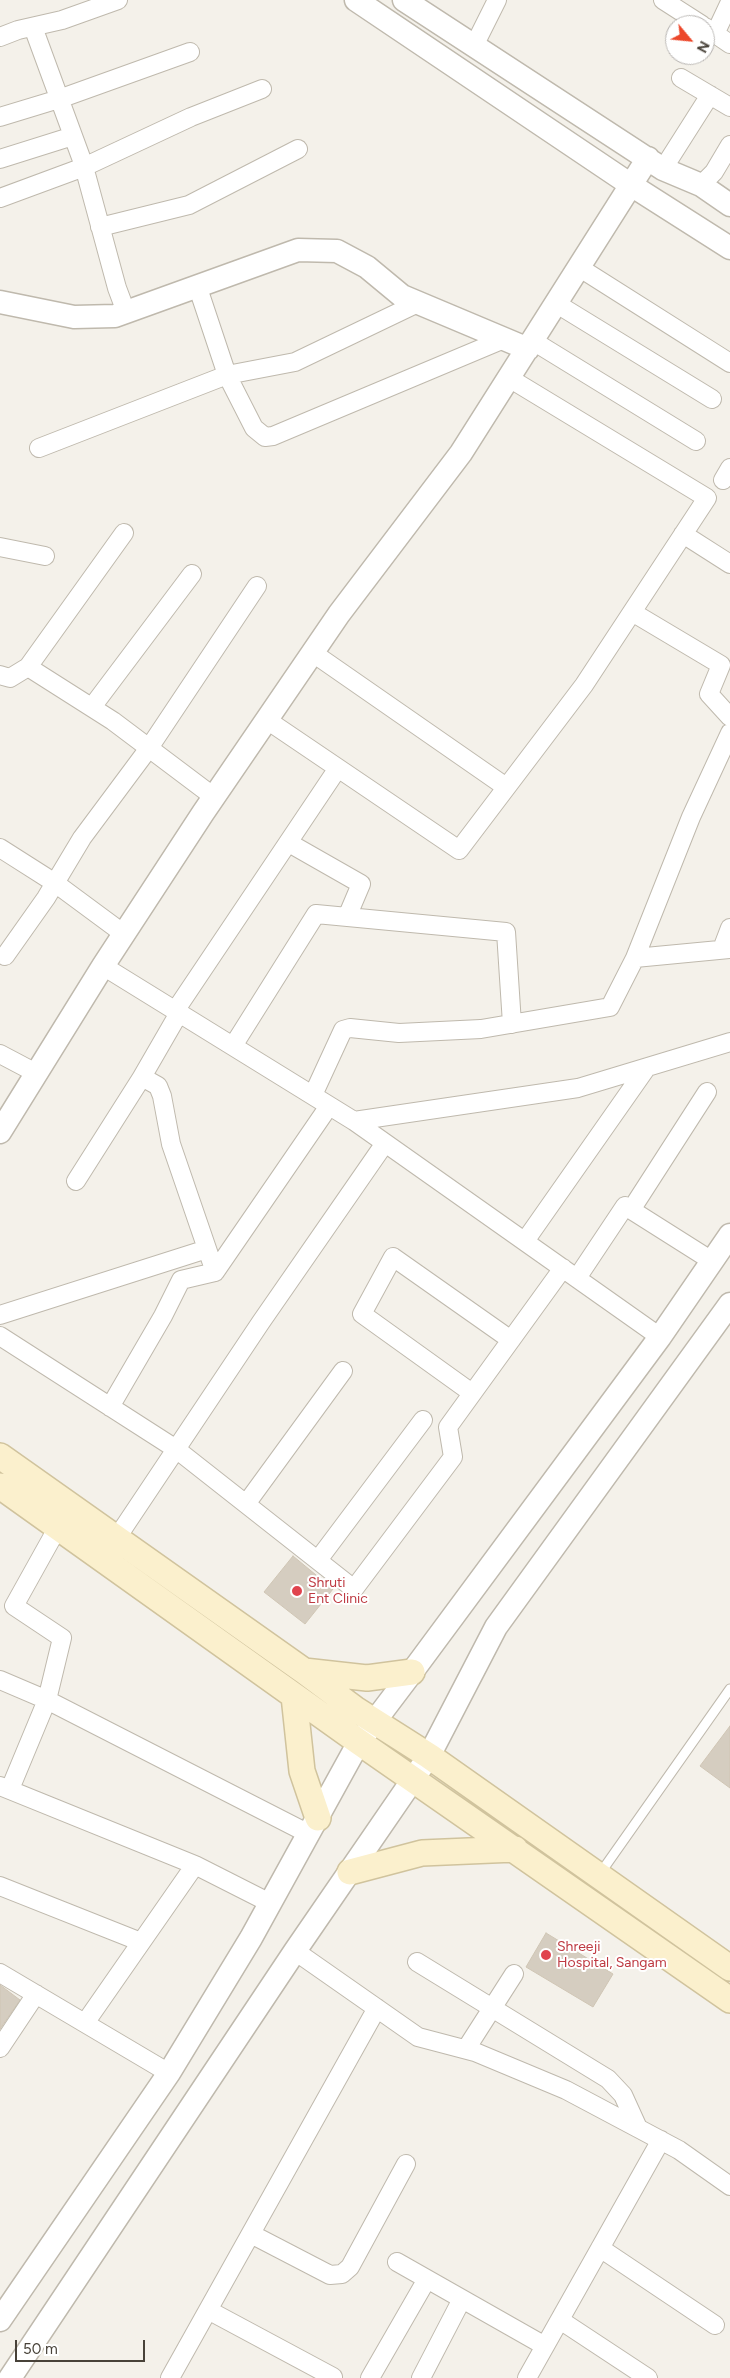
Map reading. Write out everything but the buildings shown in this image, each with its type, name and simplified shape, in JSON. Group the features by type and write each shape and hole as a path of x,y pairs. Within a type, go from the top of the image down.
{"main road":[{"path":"0,1456 304,1671 339,1698 429,1756 730,1968"},
{"path":"0,1486 359,1742 730,2000"},
{"path":"304,1671 367,1678 412,1672"},
{"path":"294,1696 302,1771 314,1826"},
{"path":"350,1872 422,1853 515,1849"}],"street":[{"path":"0,37 62,20 118,0"},
{"path":"356,0 631,185 730,248"},
{"path":"404,0 475,44 656,164 701,185 730,205"},
{"path":"475,44 497,0"},
{"path":"663,0 686,15"},
{"path":"715,28 730,2"},
{"path":"33,27 84,168 126,312"},
{"path":"0,117 59,99 190,52"},
{"path":"681,78 730,107"},
{"path":"0,198 84,168 191,117 262,89"},
{"path":"0,1132 103,966 214,797 339,614 461,453 631,185 656,164 710,95"},
{"path":"0,159 73,136"},
{"path":"701,185 714,172 730,145"},
{"path":"100,227 189,205 298,149"},
{"path":"0,302 74,318 116,316 198,288 298,250 337,251 367,267 402,296 504,339 531,345 696,441"},
{"path":"580,268 730,363"},
{"path":"198,288 227,375 254,428 265,437 504,339"},
{"path":"39,448 227,375 295,362 418,303"},
{"path":"557,304 712,399"},
{"path":"267,720 459,850 584,685 706,498 509,378"},
{"path":"0,675 10,678 28,667 124,533"},
{"path":"683,534 730,564"},
{"path":"0,548 45,556"},
{"path":"92,707 192,574"},
{"path":"5,956 55,883 82,838 149,748 257,586"},
{"path":"632,612 721,665 709,694 730,717"},
{"path":"313,653 506,787"},
{"path":"28,667 92,707 214,797"},
{"path":"312,1095 343,1030 350,1028 399,1033 480,1029 610,1007 634,958 691,817 730,733"},
{"path":"76,1181 142,1077 177,1012 338,768"},
{"path":"289,843 361,884 347,917"},
{"path":"0,848 55,883 124,934"},
{"path":"233,1046 316,914 506,932 512,1024"},
{"path":"634,958 726,949 730,928"},
{"path":"103,966 354,1121 660,1336"},
{"path":"354,1121 578,1088 730,1042"},
{"path":"0,1054 36,1073"},
{"path":"525,1242 647,1067"},
{"path":"142,1077 158,1086 162,1096 172,1144 215,1272"},
{"path":"631,1210 707,1092"},
{"path":"110,1407 163,1316 181,1280 215,1272 329,1106"},
{"path":"103,1560 261,1322 385,1143"},
{"path":"0,1336 176,1450 354,1589 454,1457 448,1427 472,1393 511,1340 570,1273 625,1206 712,1261"},
{"path":"0,2320 169,2073 270,1903 359,1742 660,1336 730,1235"},
{"path":"0,1315 207,1249"},
{"path":"472,1393 362,1314 393,1257 511,1340"},
{"path":"10,2378 295,1951 429,1756 496,1627 730,1304"},
{"path":"246,1504 343,1371"},
{"path":"318,1560 423,1420"},
{"path":"58,1527 14,1606 62,1638 47,1700 5,1787 194,1865 270,1903"},
{"path":"0,1680 47,1700 314,1826"},
{"path":"85,2023 194,1865"},
{"path":"0,1886 141,1942"},
{"path":"295,1951 418,2037 466,2049 566,2090 679,2150 730,2186"},
{"path":"417,1962 612,2082 623,2095 638,2128"},
{"path":"0,1973 169,2073"},
{"path":"466,2049 514,1974"},
{"path":"0,2048 36,1994"},
{"path":"170,2378 377,2008"},
{"path":"527,2378 661,2140"},
{"path":"251,2234 330,2275 342,2274 350,2267 406,2164"},
{"path":"600,2248 715,2325"},
{"path":"397,2262 545,2346"},
{"path":"370,2378 428,2279"},
{"path":"421,2378 462,2299"},
{"path":"208,2310 333,2378"},
{"path":"560,2320 648,2378"}],"lane":[{"path":"599,1876 730,1689"}],"place":[{"name":"Shruti Ent Clinic","path":"297,1591"},
{"name":"Shreeji Hospital, Sangam","path":"546,1955"}]}
